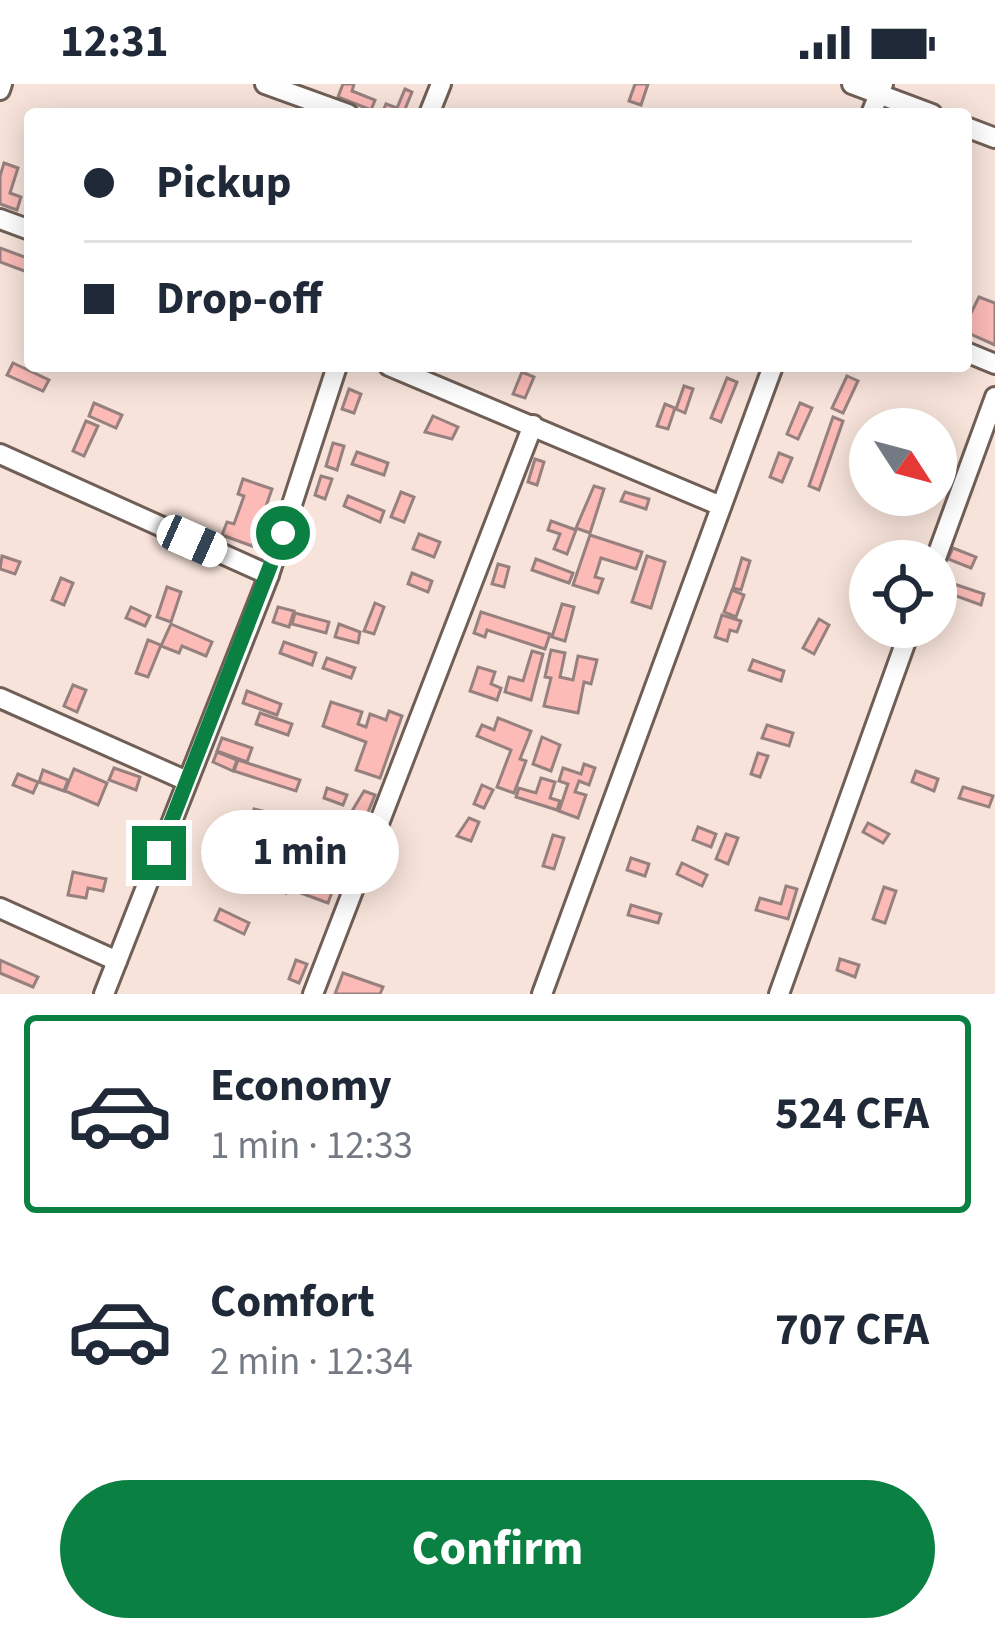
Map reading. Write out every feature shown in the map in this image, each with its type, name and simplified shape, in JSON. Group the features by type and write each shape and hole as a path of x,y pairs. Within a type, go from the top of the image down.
{"street":[{"path":"265,84 331,108"},
{"path":"852,84 881,89 920,108"},
{"path":"104,994 269,575 335,372"},
{"path":"404,372 721,506"},
{"path":"542,994 771,372"},
{"path":"943,540 995,397"},
{"path":"313,994 533,425"},
{"path":"0,454 269,575"},
{"path":"779,994 903,648"},
{"path":"0,698 187,781"},
{"path":"0,908 117,961"}],"building":[{"path":"343,84 354,84 352,91 375,100 372,108 366,108 338,97"},
{"path":"635,84 648,84 641,105 629,101"},
{"path":"405,89 412,92 405,108 397,108"},
{"path":"4,163 18,168 10,193 21,197 17,210 0,204"},
{"path":"0,248 24,257 24,271 0,262"},
{"path":"979,297 995,303 995,345 972,335 972,311"},
{"path":"13,363 49,380 43,391 7,375"},
{"path":"522,372 534,377 525,398 513,394"},
{"path":"847,376 858,381 843,413 832,408"},
{"path":"727,378 737,382 721,422 711,418"},
{"path":"684,386 693,389 685,413 676,409"},
{"path":"349,389 361,394 354,413 342,409"},
{"path":"94,403 122,415 116,428 89,416"},
{"path":"800,403 812,408 798,439 787,434"},
{"path":"665,404 675,408 668,429 657,426"},
{"path":"433,416 458,427 452,439 425,432"},
{"path":"833,417 843,421 819,490 809,486"},
{"path":"86,421 98,426 84,456 73,451"},
{"path":"333,443 344,446 337,470 326,466"},
{"path":"357,452 388,463 384,475 352,464"},
{"path":"779,453 792,458 782,482 770,477"},
{"path":"535,459 544,462 537,485 528,482"},
{"path":"321,476 332,479 325,499 315,495"},
{"path":"243,479 272,489 252,546 222,535 227,522 234,524 244,496 238,494"},
{"path":"594,486 604,489 590,533 576,528"},
{"path":"401,492 414,497 404,522 391,517"},
{"path":"625,492 649,499 646,509 621,501"},
{"path":"348,496 384,511 380,522 344,506"},
{"path":"551,521 576,530 567,554 554,549 560,534 548,530"},
{"path":"419,534 440,542 434,557 413,549"},
{"path":"590,535 642,552 636,569 601,558 595,577 603,579 598,593 573,585"},
{"path":"957,550 976,557 971,568 957,563"},
{"path":"2,556 20,562 15,574 0,569"},
{"path":"647,556 665,562 651,608 632,602"},
{"path":"742,558 750,561 741,590 733,588"},
{"path":"536,559 573,573 569,583 532,570"},
{"path":"498,564 509,567 504,587 492,584"},
{"path":"412,573 432,581 428,592 408,584"},
{"path":"61,578 73,583 64,605 52,600"},
{"path":"957,585 984,594 981,605 957,596"},
{"path":"167,587 181,592 171,622 157,617"},
{"path":"732,590 744,595 736,617 724,612"},
{"path":"375,603 384,607 374,634 364,631"},
{"path":"562,604 574,607 565,641 552,637"},
{"path":"131,607 150,616 145,626 126,618"},
{"path":"278,607 294,611 289,627 273,622"},
{"path":"481,612 550,634 545,649 487,630 485,637 474,633"},
{"path":"295,613 329,622 326,633 292,624"},
{"path":"722,615 741,621 737,632 730,630 727,641 715,637"},
{"path":"819,619 829,625 814,654 803,648"},
{"path":"171,624 212,642 206,656 182,646 179,653 161,646"},
{"path":"339,624 360,632 358,643 335,637"},
{"path":"148,640 161,645 148,677 136,673"},
{"path":"284,642 316,653 312,665 280,653"},
{"path":"551,650 565,653 560,677 573,680 578,656 597,660 591,684 584,682 578,713 544,706"},
{"path":"532,651 543,654 531,700 505,692 509,677 523,681"},
{"path":"327,658 355,668 351,678 323,668"},
{"path":"753,660 784,671 781,681 749,670"},
{"path":"478,667 495,672 491,684 501,688 497,700 470,691"},
{"path":"73,685 86,690 77,712 64,706"},
{"path":"247,691 281,704 277,715 243,703"},
{"path":"331,702 362,712 358,724 366,727 370,714 386,720 389,711 402,716 380,778 356,770 366,742 323,726"},
{"path":"260,713 292,724 288,735 256,724"},
{"path":"498,718 531,731 514,793 497,787 511,750 477,736 482,725 494,730"},
{"path":"767,725 793,733 789,746 762,738"},
{"path":"542,737 560,745 551,771 533,764"},
{"path":"222,738 252,748 247,762 217,751"},
{"path":"217,752 237,760 233,771 213,762"},
{"path":"758,753 768,756 760,777 751,774"},
{"path":"238,760 300,780 296,791 234,771"},
{"path":"584,764 595,768 589,785 579,781 575,792 586,795 578,818 559,811 568,784 559,781 563,768 581,774"},
{"path":"114,768 140,777 136,790 109,780"},
{"path":"74,769 107,783 98,805 65,791"},
{"path":"43,770 68,780 64,791 39,782"},
{"path":"916,771 938,779 934,791 912,782"},
{"path":"18,774 38,782 33,793 13,785"},
{"path":"541,778 555,782 550,798 560,801 557,810 516,797 519,788 536,793"},
{"path":"482,785 493,790 484,808 474,804"},
{"path":"963,787 993,796 989,807 959,798"},
{"path":"327,788 347,795 343,805 324,798"},
{"path":"364,791 375,795 366,817 352,811"},
{"path":"254,809 275,814 271,827 251,821"},
{"path":"469,818 479,822 471,841 457,836"},
{"path":"285,822 313,831 308,849 301,847 286,893 252,882 259,862 269,865 272,858 244,849 248,836 277,846"},
{"path":"868,823 889,834 883,843 863,832"},
{"path":"698,827 716,834 711,847 693,840"},
{"path":"726,834 738,838 728,864 716,859"},
{"path":"553,835 564,838 554,869 543,866"},
{"path":"631,858 649,864 645,876 627,870"},
{"path":"682,863 707,875 702,886 677,874"},
{"path":"73,872 106,879 103,891 88,888 86,898 68,895"},
{"path":"305,882 332,892 328,903 301,893"},
{"path":"786,886 797,889 788,919 756,910 760,898 781,904"},
{"path":"884,887 896,891 885,923 873,919"},
{"path":"631,905 661,914 658,923 628,915"},
{"path":"220,909 249,923 244,934 215,920"},
{"path":"840,959 859,965 855,977 837,970"},
{"path":"0,960 38,977 33,987 0,973"},
{"path":"296,960 307,964 299,983 289,979"},
{"path":"343,973 383,987 380,994 335,994"}],"route":[{"path":"159,853 283,533"}]}
